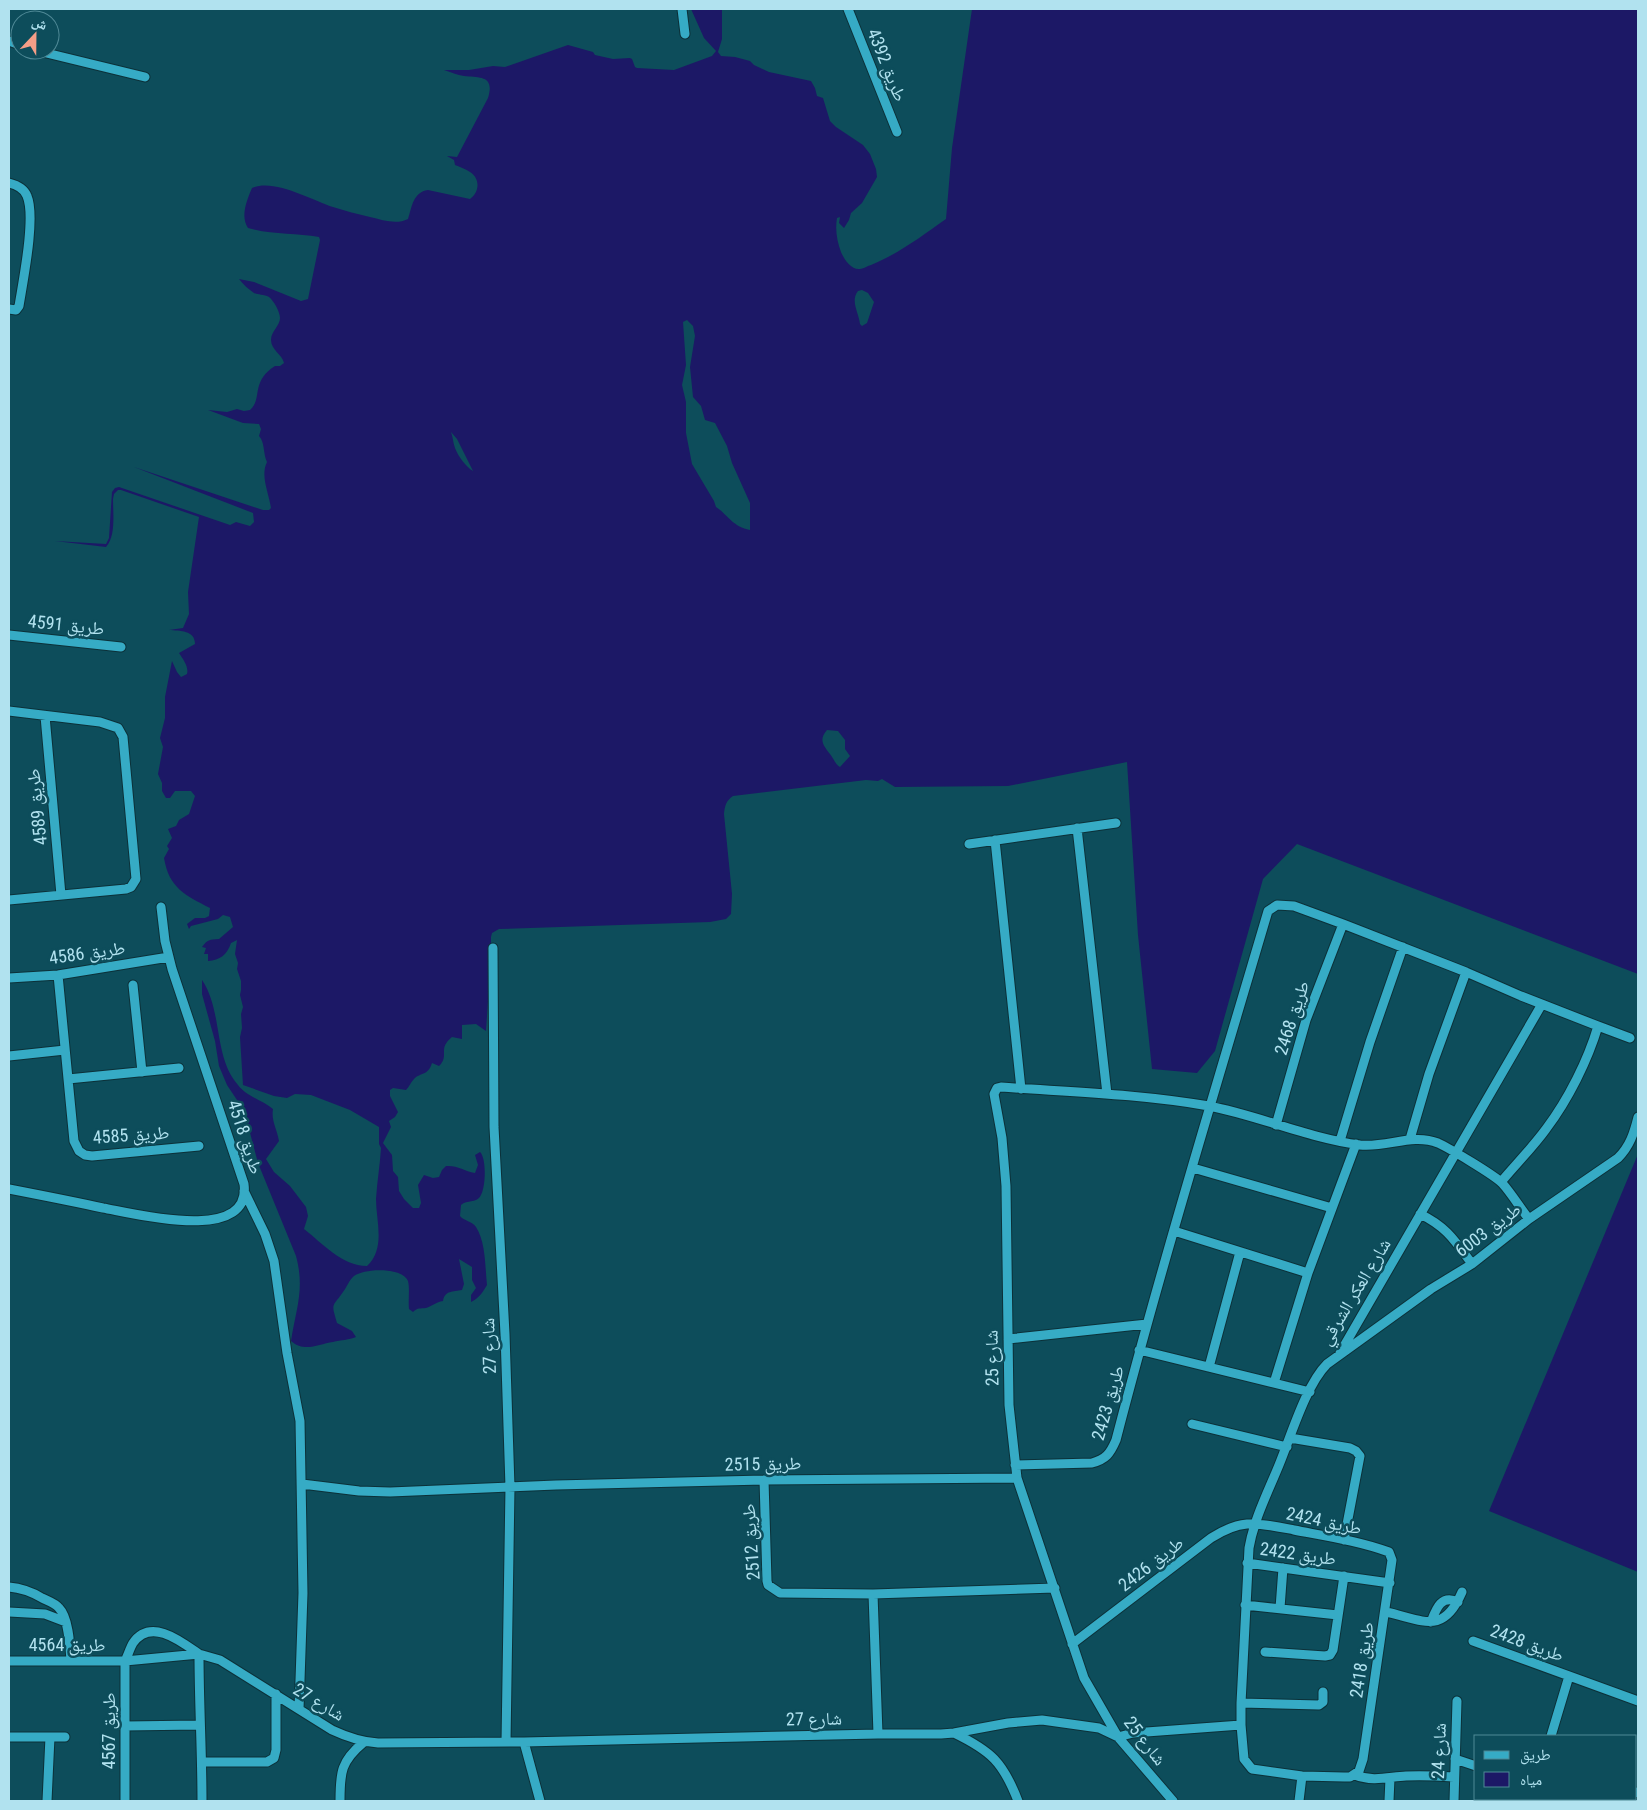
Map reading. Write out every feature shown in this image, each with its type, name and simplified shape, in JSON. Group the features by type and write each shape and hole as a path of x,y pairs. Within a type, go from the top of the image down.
{"street":[{"path":"682,9 685,34"},
{"name":"طريق 4392","path":"848,9 897,132"},
{"path":"60,56 146,77"},
{"path":"9,183 20,187 28,197 30,227 19,306 16,310 9,309"},
{"name":"طريق 4591","path":"9,635 120,647"},
{"path":"9,711 100,722 112,725 121,732 136,874 134,883 126,889 9,900"},
{"name":"طريق 4589","path":"45,716 61,895"},
{"path":"969,844 1116,823"},
{"path":"1076,828 1107,1094"},
{"path":"995,840 1021,1089"},
{"name":"طريق 2423","path":"1014,1465 1092,1463 1102,1460 1110,1454 1116,1440 1139,1350 1268,911 1277,905 1285,904 1343,924"},
{"name":"طريق 4518","path":"9,1189 153,1217 191,1222 213,1220 228,1215 240,1206 244,1191 227,1132 169,957 161,907"},
{"path":"1343,924 1630,1038"},
{"name":"طريق 2468","path":"1276,1124 1306,1020 1343,924"},
{"path":"1340,1141 1370,1042 1403,947"},
{"name":"شارع 27","path":"493,948 494,1127 505,1334 510,1486 506,1742"},
{"name":"طريق 4586","path":"9,978 58,975 169,957"},
{"path":"1466,972 1436,1051 1410,1138 1431,1141 1455,1153 1501,1182 1529,1220"},
{"name":"طريق 4585","path":"58,975 74,1141 79,1151 85,1155 103,1156 199,1146"},
{"path":"133,985 142,1072"},
{"name":"شارع العكر الشرقي","path":"1240,1725 1247,1563 1250,1540 1288,1442 1322,1370 1339,1356 1542,1004"},
{"path":"1501,1182 1538,1139 1561,1107 1581,1068 1598,1026"},
{"path":"9,1056 65,1050"},
{"path":"68,1079 178,1068"},
{"name":"شارع 25","path":"1173,1801 1118,1737 1084,1678 1017,1478 1014,1465 1009,1405 1006,1186 1004,1154 994,1094 997,1088 1001,1087 1107,1094 1210,1106 1356,1144 1380,1146 1410,1138"},
{"name":"طريق 6003","path":"1339,1356 1431,1288 1472,1264 1529,1220 1621,1154 1632,1138 1638,1117"},
{"path":"1274,1383 1308,1273 1356,1144"},
{"path":"1192,1168 1332,1208"},
{"path":"244,1191 266,1234 277,1276 300,1421 303,1593 299,1709"},
{"path":"1420,1214 1437,1222 1452,1236 1472,1264"},
{"path":"1174,1232 1308,1273"},
{"path":"1208,1367 1240,1252"},
{"path":"1008,1339 1147,1324"},
{"path":"1139,1350 1310,1392"},
{"path":"1192,1424 1288,1442 1350,1448 1356,1451 1360,1456 1344,1540"},
{"name":"طريق 2515","path":"302,1484 359,1491 390,1492 510,1486 764,1480 1017,1478"},
{"name":"طريق 2512","path":"764,1480 768,1586 780,1593 873,1594 1055,1588"},
{"name":"طريق 2424","path":"1255,1524 1344,1540 1386,1551"},
{"name":"طريق 2426","path":"1072,1644 1211,1538 1229,1528 1255,1524"},
{"name":"طريق 2418","path":"1355,1774 1362,1766 1386,1612 1392,1560 1391,1555 1386,1551"},
{"name":"طريق 2422","path":"1247,1563 1390,1583"},
{"path":"1280,1608 1283,1568"},
{"name":"طريق 2422","path":"1265,1652 1330,1655 1333,1650 1344,1576"},
{"path":"9,1588 25,1590 53,1604 62,1611 66,1622 72,1661"},
{"path":"1386,1612 1431,1622 1439,1621 1445,1618 1458,1602 1462,1592"},
{"path":"873,1594 878,1734"},
{"path":"1431,1622 1439,1604 1446,1600 1458,1602"},
{"path":"1245,1604 1338,1615"},
{"path":"9,1612 44,1614 66,1622"},
{"path":"125,1661 136,1640 151,1632 175,1636 199,1654 202,1801"},
{"name":"طريق 2428","path":"1473,1641 1638,1701"},
{"name":"شارع 27","path":"125,1661 199,1654 220,1660 332,1730 364,1742 524,1742 954,1733 1008,1722 1042,1720 1099,1728 1118,1737"},
{"name":"طريق 4564","path":"9,1661 125,1661"},
{"name":"طريق 4567","path":"125,1661 125,1801"},
{"name":"طريق 2428","path":"1551,1735 1570,1676"},
{"path":"1241,1703 1319,1705 1323,1702 1323,1692"},
{"path":"202,1762 267,1762 274,1758 276,1750 276,1694"},
{"name":"شارع 24","path":"1454,1801 1457,1701"},
{"path":"125,1726 199,1725"},
{"path":"1118,1737 1133,1733 1240,1725 1244,1759 1248,1766 1256,1770 1302,1776 1344,1777 1355,1774 1370,1779 1411,1776 1454,1777"},
{"path":"954,1733 979,1746 993,1757 1009,1779 1018,1801"},
{"path":"9,1737 66,1737"},
{"path":"47,1801 50,1737"},
{"path":"340,1801 340,1777 345,1762 353,1751 364,1742"},
{"path":"524,1742 540,1801"},
{"path":"1455,1759 1474,1765"},
{"path":"1299,1801 1302,1776"},
{"path":"1389,1801 1390,1778"}],"water":[{"path":"691,9 722,9 722,39 718,52 721,56 750,61 769,72 811,81 817,96 823,98 830,121 863,145 870,154 877,177 862,203 851,213 844,228 839,223 840,217 837,218 836,222 837,240 842,255 851,266 860,269 881,261 900,250 946,219 952,148 972,9 1638,9 1638,974 1297,844 1263,879 1215,1051 1197,1073 1152,1069 1138,935 1127,762 1008,786 895,787 882,779 878,781 866,780 733,796 726,804 724,814 732,894 731,914 726,919 710,922 499,929 492,933 488,958 490,971 486,1031 476,1024 462,1025 462,1039 452,1037 448,1041 444,1049 444,1059 439,1066 432,1063 428,1070 414,1079 406,1090 393,1088 390,1090 390,1096 398,1112 389,1121 391,1127 383,1143 392,1155 393,1171 398,1177 399,1191 413,1208 419,1208 421,1203 418,1185 424,1175 433,1178 439,1177 446,1166 454,1166 475,1173 478,1165 475,1155 480,1152 482,1155 485,1175 481,1195 477,1200 465,1202 461,1205 460,1216 476,1227 482,1240 487,1285 482,1292 471,1302 471,1295 476,1288 472,1280 472,1267 459,1259 464,1284 462,1290 450,1292 444,1297 443,1301 413,1312 409,1309 409,1284 405,1276 391,1271 366,1271 359,1273 351,1279 333,1308 337,1323 352,1331 356,1337 312,1347 296,1345 291,1341 300,1289 299,1268 296,1256 258,1163 249,1129 239,1103 227,1085 219,1066 215,1041 202,994 202,980 209,992 213,1005 221,1047 230,1073 241,1089 273,1109 273,1121 279,1141 266,1159 274,1172 290,1186 306,1207 308,1216 304,1229 333,1253 358,1265 367,1266 373,1259 378,1243 376,1199 381,1148 379,1144 379,1127 350,1110 311,1095 295,1094 287,1098 274,1096 243,1085 240,1037 243,1007 240,995 241,981 235,954 237,940 231,943 222,956 208,961 208,954 204,954 206,948 202,947 209,940 219,939 233,927 230,917 223,915 218,919 191,926 189,929 187,924 195,918 209,916 210,908 193,899 174,884 166,868 164,858 169,849 167,846 172,838 168,829 176,826 179,820 189,814 195,796 191,791 175,791 170,798 166,798 162,791 162,783 158,774 163,747 160,738 165,718 165,697 172,661 181,677 187,674 184,660 179,653 195,644 190,634 169,630 183,628 189,614 188,592 199,517 118,490 114,494 113,499 113,531 106,547 55,541 106,544 109,538 112,492 115,488 119,487 230,525 236,522 250,526 254,522 253,513 134,467 263,510 271,508 264,473 267,462 259,436 261,429 259,424 243,423 208,410 227,412 237,409 250,410 256,401 262,378 275,366 280,366 284,363 271,343 272,334 280,321 280,316 273,301 265,295 254,293 239,279 254,282 301,301 308,299 320,240 319,237 266,232 248,228 244,213 252,188 271,186 281,188 338,208 394,222 408,219 416,197 423,191 428,190 470,199 477,190 476,178 468,171 455,165 454,160 447,156 457,157 488,98 489,85 485,79 461,76 444,70 469,70 493,66 505,67 568,45 593,52 595,55 613,59 630,58 637,68 674,70 712,56 716,51 704,38","holes":["862,290 868,293 874,302 867,323 862,326 855,303 858,291","687,320 693,326 695,336 690,367 693,397 701,406 705,420 715,423 727,446 732,463 750,503 750,530 735,524 716,507 692,464 686,433 686,402 682,385 686,365 683,322","451,432 457,439 473,471 465,464 454,446","827,730 838,731 845,740 845,749 850,756 840,767 824,746 822,740"]},
{"path":"1638,1154 1638,1572 1489,1511"}]}
